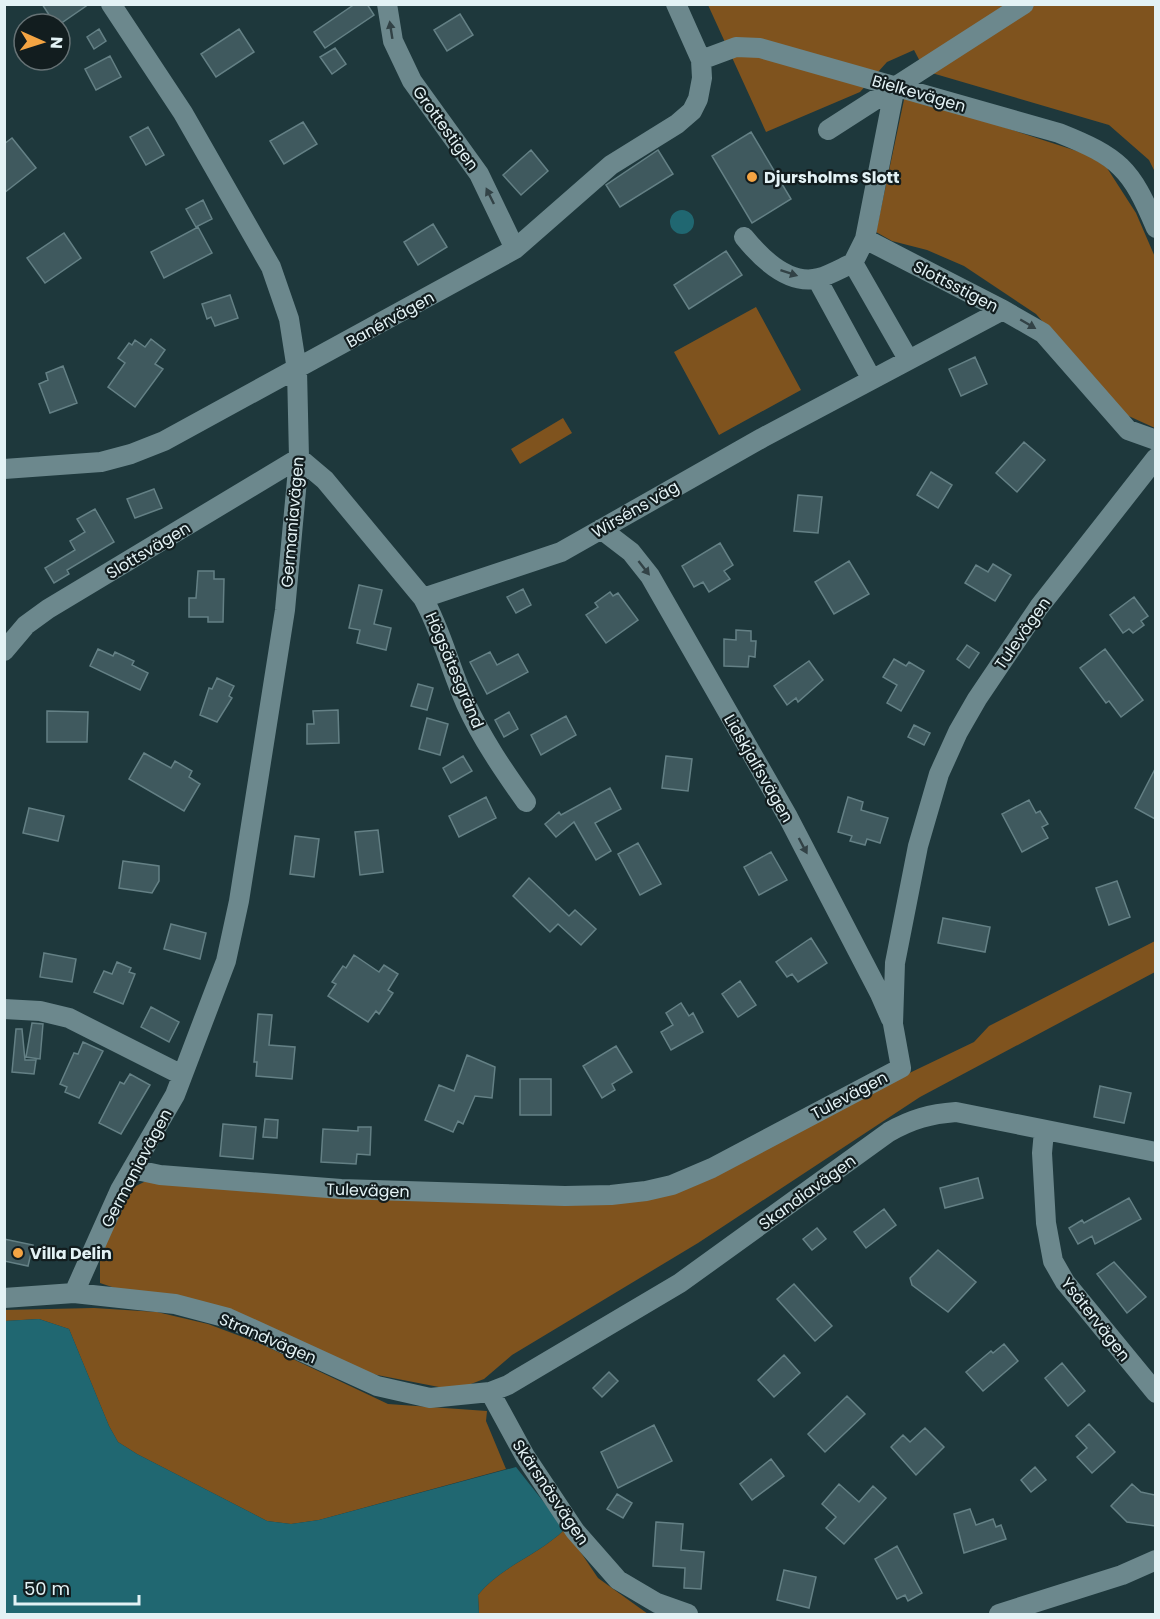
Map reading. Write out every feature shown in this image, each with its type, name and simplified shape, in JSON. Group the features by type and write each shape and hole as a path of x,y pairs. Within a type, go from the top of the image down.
{"street":[{"name":"Germaniavägen","path":"74,1293 132,1169 175,1095 226,961 239,901 285,610 299,458 297,370 289,319 271,267 183,113 111,4"},
{"name":"Grottestigen","path":"387,4 393,41 412,81 479,174 515,249"},
{"path":"676,4 701,60"},
{"path":"828,130 1024,4"},
{"name":"Bielkevägen","path":"701,60 736,47 760,48 1059,133 1098,149 1122,167 1137,189 1155,228"},
{"name":"Banérvägen","path":"4,469 101,462 131,454 164,441 515,249 611,165 677,124 692,111 698,99 702,78 701,60"},
{"path":"744,237 761,258 789,275 817,279 854,263 865,240 895,86"},
{"name":"Slottsstigen","path":"865,240 1003,310 1043,333 1128,430 1155,440"},
{"path":"854,263 908,359"},
{"path":"817,279 871,378"},
{"name":"Wirséns väg","path":"423,598 561,552 871,378 1003,310"},
{"path":"299,458 325,480 423,598"},
{"name":"Slottsvägen","path":"4,651 26,626 48,609 299,458"},
{"name":"Tulevägen","path":"132,1169 160,1176 340,1189 611,1196 672,1185 712,1168 901,1068 893,1024 895,963 910,882 928,805 958,732 1039,607 1155,458"},
{"name":"Lidskjalfsvägen","path":"601,529 631,552 650,576 788,818 880,994 893,1024"},
{"name":"Högsätesgränd","path":"423,598 437,623 466,705 495,758 526,802"},
{"path":"4,1009 40,1011 69,1018 183,1075"},
{"name":"Skandiavägen","path":"490,1392 508,1385 680,1283 889,1132 914,1118 931,1113 956,1112 1155,1152"},
{"name":"Ysätervägen","path":"1044,1131 1042,1153 1046,1223 1053,1261 1065,1282 1155,1393"},
{"name":"Strandvägen","path":"4,1298 74,1293 175,1304 228,1318 377,1386 430,1398 490,1392"},
{"name":"Skärsnäsvägen","path":"490,1392 525,1456 575,1531 618,1580 657,1603 688,1614"},
{"path":"999,1614 1122,1575 1155,1560"}],"shaded area":[{"path":"708,5 1155,5 1155,172 1149,160 1109,125 925,71 914,50 887,62 860,92 766,132"},
{"path":"905,95 1089,155 1107,168 1136,213 1155,257 1155,428 1122,413 1036,314 964,266 927,250 892,241 876,232"},
{"path":"756,307 801,390 719,435 674,352"},
{"path":"563,418 572,433 520,464 511,449"},
{"path":"1155,941 1155,972 920,1097 698,1243 512,1355 484,1379 463,1387 444,1388 372,1374 100,1283 100,1250 134,1187 146,1181 655,1195 974,1042 989,1026"},
{"path":"94,1308 157,1312 208,1324 259,1343 388,1404 487,1411 486,1421 506,1469 319,1520 291,1524 267,1521 118,1442 109,1426 69,1329 39,1319 5,1321 4,1310"},
{"path":"565,1529 598,1578 648,1614 479,1614 478,1595 487,1585"}],"water":[{"path":"682,210 691,213 694,222 691,231 682,234 673,231 670,222 673,213"},
{"path":"39,1319 69,1329 109,1426 118,1442 267,1521 291,1524 319,1520 516,1467 565,1529 487,1585 478,1595 479,1614 5,1614 4,1321"}],"building":[{"path":"42,4 89,4 72,16 72,12 47,12"},
{"path":"355,4 367,4 374,15 325,48 314,32"},
{"path":"460,14 473,35 447,51 434,30"},
{"path":"99,29 106,41 94,49 87,37"},
{"path":"239,29 254,52 216,77 201,54"},
{"path":"335,48 346,64 332,74 320,57"},
{"path":"110,56 121,77 96,90 85,69"},
{"path":"303,122 317,144 284,164 270,141"},
{"path":"148,127 164,155 146,165 130,137"},
{"name":"Djursholms Slott","path":"751,132 791,199 752,223 712,156"},
{"path":"12,138 36,168 4,193 4,144"},
{"path":"531,150 548,171 521,195 503,175"},
{"path":"658,150 673,174 620,207 606,185"},
{"path":"203,200 212,219 196,227 186,209"},
{"path":"433,224 447,247 418,265 404,242"},
{"path":"198,227 212,253 164,278 151,252"},
{"path":"64,233 81,258 45,283 27,258"},
{"path":"726,251 742,275 689,309 674,285"},
{"path":"230,295 238,318 215,326 211,317 207,319 202,304"},
{"path":"151,339 165,350 155,364 163,369 135,407 108,387 125,363 118,358 129,343 132,345 135,340 145,347"},
{"path":"975,357 987,384 961,396 949,369"},
{"path":"63,366 77,403 50,413 39,384 48,380 46,373"},
{"path":"1024,442 1045,460 1017,492 996,473"},
{"path":"931,472 952,485 938,508 917,495"},
{"path":"154,489 162,508 135,518 127,499"},
{"path":"798,495 822,497 818,533 794,531"},
{"path":"95,509 114,542 67,570 69,574 54,583 45,568 75,550 70,541 85,532 77,519"},
{"path":"720,543 733,565 724,571 730,579 709,592 703,582 694,587 682,566"},
{"path":"849,561 869,594 834,614 815,582"},
{"path":"993,564 1011,575 995,601 965,583 976,565 988,572"},
{"path":"198,571 214,571 214,579 224,579 223,622 208,622 208,617 189,617 189,598 196,598"},
{"path":"359,585 382,590 374,624 391,628 386,650 357,643 360,630 349,628"},
{"path":"523,589 531,605 516,613 507,597"},
{"path":"610,592 613,596 618,593 638,620 606,643 586,615 598,607 595,603"},
{"path":"1134,597 1148,616 1141,621 1144,625 1133,633 1129,629 1123,633 1110,615"},
{"path":"736,630 751,631 751,641 756,641 755,657 749,656 748,667 724,666 724,639 736,640"},
{"path":"967,645 979,653 969,668 957,659"},
{"path":"98,649 113,656 115,652 134,661 132,665 148,673 140,690 90,666"},
{"path":"1105,649 1143,700 1121,717 1109,701 1106,703 1080,668"},
{"path":"490,652 497,665 518,654 528,672 487,694 470,662"},
{"path":"894,659 906,666 909,662 924,671 901,711 887,703 897,685 883,677"},
{"path":"809,661 823,680 798,702 796,698 787,705 774,686"},
{"path":"217,678 234,686 229,696 232,698 217,722 200,715 209,688 212,689"},
{"path":"418,684 433,688 427,710 411,706"},
{"path":"338,710 339,743 307,744 307,724 314,724 313,711"},
{"path":"47,711 88,712 87,742 47,742"},
{"path":"509,712 518,729 504,737 495,720"},
{"path":"566,716 576,735 541,755 531,735"},
{"path":"427,718 448,724 440,755 419,749"},
{"path":"914,725 930,733 924,745 908,737"},
{"path":"144,753 171,768 175,761 192,771 189,777 200,784 184,811 129,779"},
{"path":"463,756 472,771 451,783 443,768"},
{"path":"666,756 692,759 688,791 662,788"},
{"path":"1155,769 1155,819 1135,808"},
{"path":"610,788 621,809 595,823 611,851 596,860 574,822 556,837 545,824 559,812 561,815"},
{"path":"486,797 496,818 459,837 449,816"},
{"path":"848,797 863,802 861,810 888,818 880,843 867,839 865,845 850,841 852,836 838,832"},
{"path":"1029,800 1036,813 1040,811 1048,824 1042,827 1048,838 1022,852 1002,814"},
{"path":"29,808 64,816 58,841 23,833"},
{"path":"378,830 383,872 360,875 355,832"},
{"path":"295,836 319,839 314,877 290,874"},
{"path":"638,843 661,884 640,895 618,854"},
{"path":"771,852 787,880 759,895 744,867"},
{"path":"123,861 159,866 159,881 152,893 119,888"},
{"path":"529,878 569,916 575,910 596,929 581,945 558,924 550,932 513,896"},
{"path":"1117,881 1130,917 1109,925 1096,888"},
{"path":"943,918 990,927 985,952 938,943"},
{"path":"171,924 206,933 200,959 164,949"},
{"path":"811,938 827,963 798,982 792,974 787,977 776,962"},
{"path":"44,953 76,959 72,982 40,977"},
{"path":"354,955 379,972 384,965 398,974 388,990 393,993 379,1014 376,1011 368,1022 328,996 336,984 332,982 343,966 346,968"},
{"path":"117,962 131,968 129,972 135,974 123,1004 94,992 104,971 112,974"},
{"path":"740,981 756,1005 738,1017 722,994"},
{"path":"681,1003 689,1016 693,1013 703,1032 671,1050 661,1032 673,1025 666,1013"},
{"path":"151,1007 179,1022 169,1042 141,1027"},
{"path":"258,1014 272,1015 269,1045 295,1047 292,1079 256,1076 257,1062 254,1062"},
{"path":"32,1023 43,1024 40,1059 26,1057"},
{"path":"16,1029 22,1029 25,1060 36,1060 34,1074 12,1072"},
{"path":"83,1042 103,1051 79,1098 65,1092 67,1087 60,1084 74,1053 78,1054"},
{"path":"616,1046 632,1072 612,1084 615,1090 602,1098 583,1066"},
{"path":"467,1055 495,1067 492,1098 475,1096 463,1124 458,1121 453,1132 425,1120 439,1085 454,1091"},
{"path":"130,1074 150,1085 121,1134 99,1123 120,1082 124,1084"},
{"path":"520,1079 551,1079 551,1115 520,1115"},
{"path":"1100,1086 1131,1093 1124,1123 1094,1117"},
{"path":"265,1119 278,1120 277,1138 263,1137"},
{"path":"223,1124 256,1127 253,1159 220,1156"},
{"path":"358,1127 371,1127 370,1155 357,1154 356,1164 321,1162 323,1129 358,1131"},
{"path":"978,1178 983,1198 945,1208 940,1188"},
{"path":"1129,1198 1141,1219 1095,1244 1092,1236 1078,1244 1069,1228 1082,1220 1084,1223"},
{"path":"884,1209 896,1225 866,1248 854,1232"},
{"path":"817,1228 826,1239 812,1250 803,1239"},
{"name":"Villa Delin","path":"4,1239 33,1245 28,1266 4,1261"},
{"path":"938,1250 976,1282 948,1312 912,1285 910,1278"},
{"path":"1114,1262 1146,1297 1127,1313 1097,1274"},
{"path":"794,1284 832,1326 815,1341 777,1299"},
{"path":"1004,1344 1018,1361 983,1391 966,1372 991,1351 993,1353"},
{"path":"784,1355 800,1373 774,1397 758,1380"},
{"path":"1062,1363 1085,1391 1068,1406 1045,1378"},
{"path":"609,1372 618,1381 602,1397 593,1388"},
{"path":"847,1396 865,1414 825,1452 808,1434"},
{"path":"1089,1424 1115,1452 1092,1473 1077,1457 1087,1448 1076,1436"},
{"path":"654,1425 672,1461 618,1488 601,1452"},
{"path":"925,1428 944,1447 916,1475 891,1447 903,1435 910,1442"},
{"path":"771,1459 784,1476 752,1500 740,1484"},
{"path":"1035,1467 1046,1480 1031,1492 1021,1480"},
{"path":"839,1484 859,1502 873,1486 886,1498 844,1544 826,1528 836,1517 822,1504"},
{"path":"1132,1484 1141,1492 1155,1495 1155,1526 1127,1522 1111,1506"},
{"path":"617,1494 632,1503 623,1518 607,1509"},
{"path":"970,1509 976,1525 993,1519 996,1527 1001,1525 1006,1539 964,1553 954,1514"},
{"path":"656,1522 683,1524 681,1550 704,1552 701,1589 684,1588 685,1568 653,1566"},
{"path":"897,1546 922,1593 908,1601 905,1595 897,1599 875,1559"},
{"path":"784,1570 816,1577 809,1608 777,1600"}],"place":[{"name":"Djursholms Slott","path":"752,177"},
{"name":"Villa Delin","path":"18,1253"}]}
